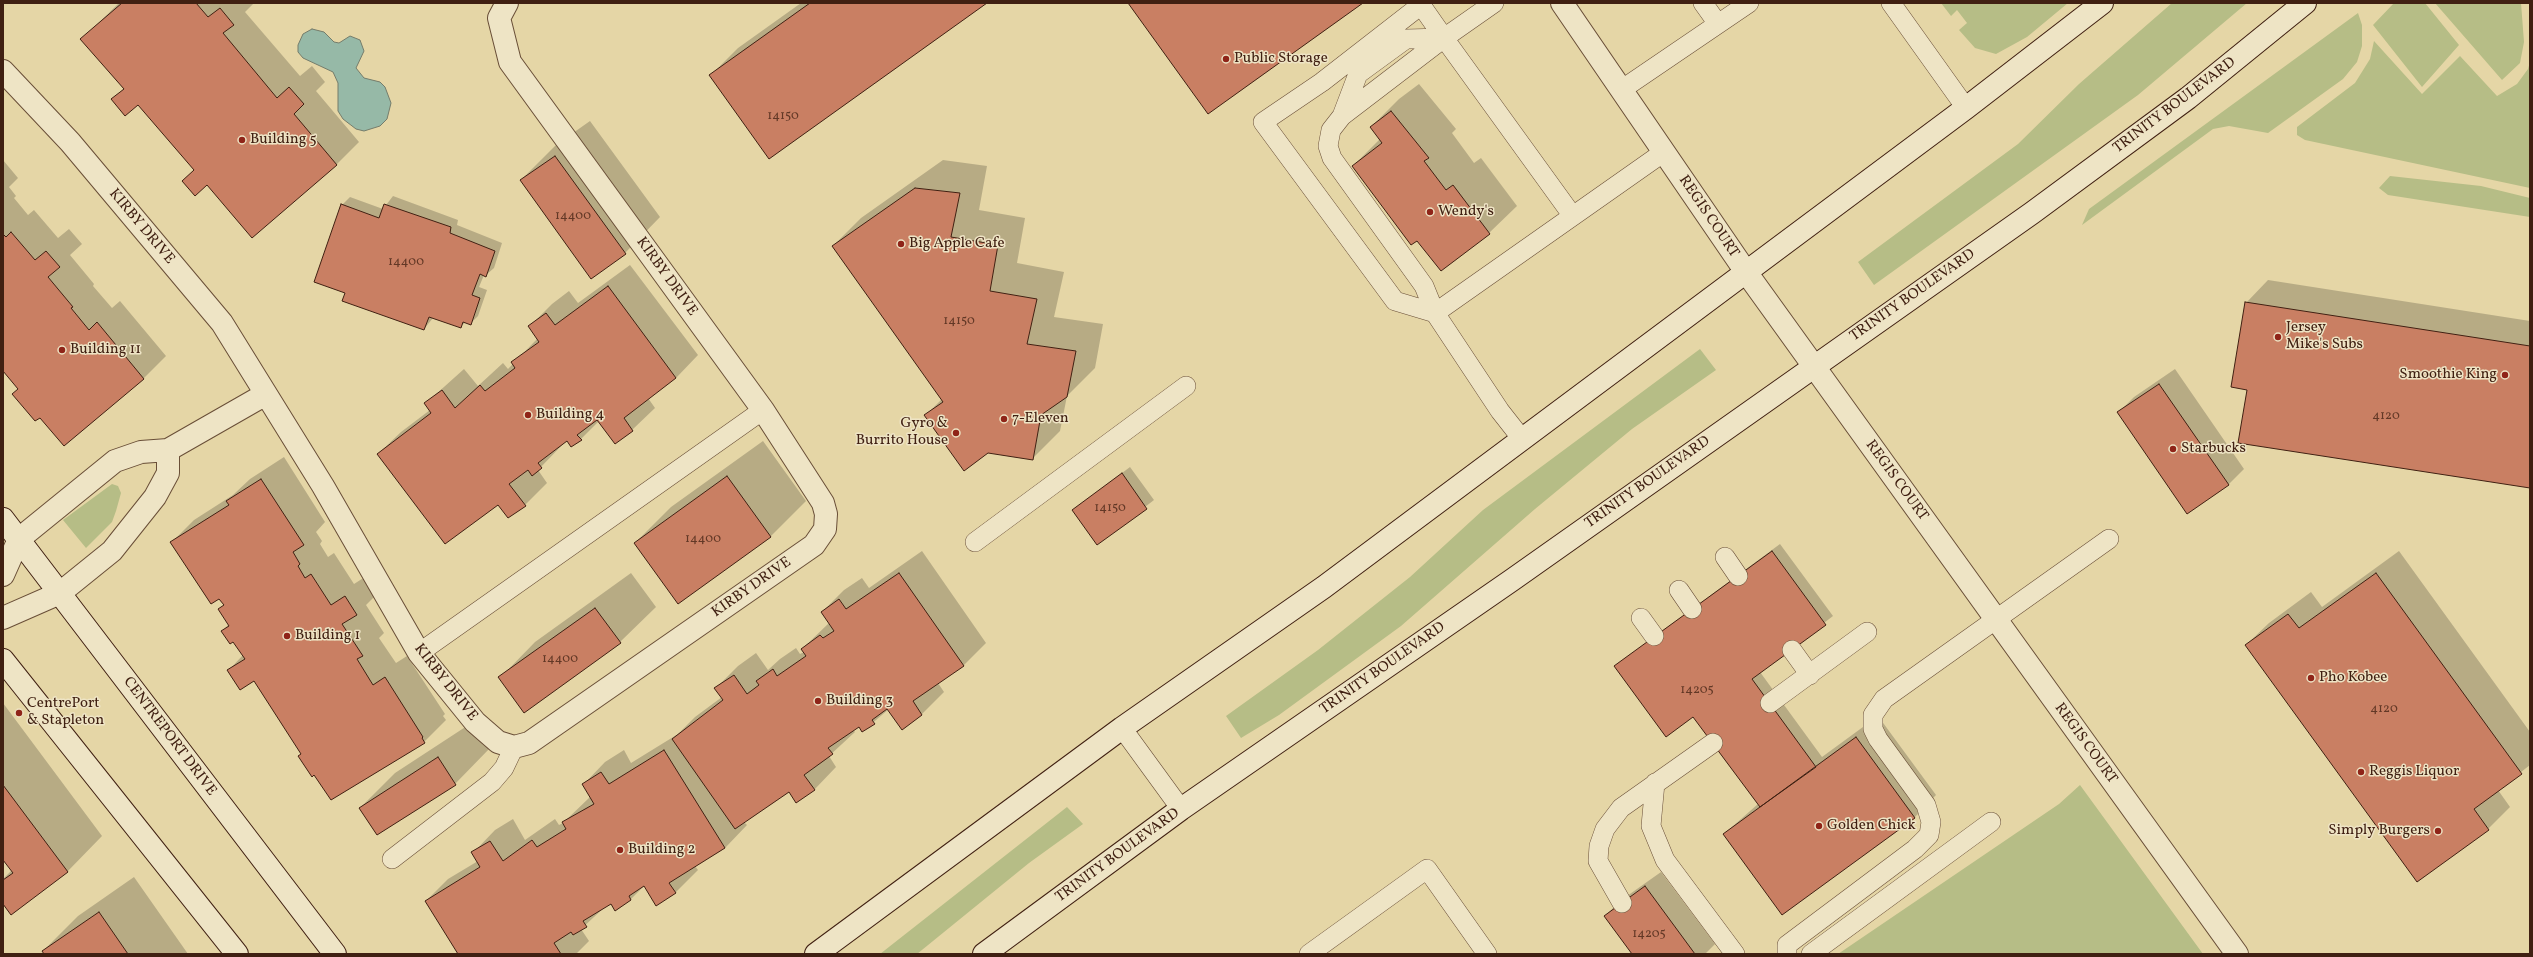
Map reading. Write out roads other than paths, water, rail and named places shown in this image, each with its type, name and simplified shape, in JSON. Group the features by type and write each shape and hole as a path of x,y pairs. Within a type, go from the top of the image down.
{"street":[{"name":"KIRBY DRIVE","path":"3,71 70,142 222,323 323,486 419,653 475,722 498,742 514,747 529,743 814,545 825,529 826,514 823,503 763,410 510,62 499,18 507,3"},
{"name":"REGIS COURT","path":"1562,3 1746,272 2237,954"},
{"path":"816,954 1122,728 1324,587 1966,108 2102,3"},
{"name":"TRINITY BOULEVARD","path":"984,954 1181,809 1512,580 2032,213 2188,98 2305,3"},
{"path":"3,575 19,539 115,461 141,452 168,450 266,394"},
{"path":"3,618 60,593 112,551 155,497 168,473 168,450"},
{"name":"CENTREPORT DRIVE","path":"3,519 335,954"},
{"path":"3,660 237,954"}],"lane":[{"path":"1494,3 1444,38 1342,116 1331,130 1328,146 1332,158 1424,286 1435,313 1500,411 1522,439"},
{"path":"1703,3 1718,24"},
{"path":"1621,90 1749,3"},
{"path":"1891,3 1966,108"},
{"path":"1435,313 1395,301 1263,122 1322,82 1421,5 1572,215"},
{"path":"1435,313 1572,215 1664,152"},
{"path":"975,542 1186,386"},
{"path":"419,653 763,410"},
{"path":"1787,954 1787,944 1915,849 1929,835 1931,822 1926,805 1878,739 1873,729 1873,715 1884,699 1901,685 1996,620 2109,539"},
{"path":"1725,557 1738,576"},
{"path":"1679,590 1692,609"},
{"path":"1641,618 1654,636"},
{"path":"1770,704 1867,632"},
{"path":"1792,650 1810,675"},
{"path":"1122,728 1181,809"},
{"path":"1622,903 1598,860 1599,846 1604,829 1621,808 1713,743"},
{"path":"392,859 492,782 504,768 514,747"},
{"path":"1655,783 1651,826 1665,860 1735,954"},
{"path":"1811,954 1991,822"},
{"path":"1309,954 1427,869 1487,954"}],"place":[{"name":"Public Storage","path":"1226,59"},
{"name":"Building 5","path":"242,140"},
{"name":"Wendy's","path":"1430,212"},
{"name":"Big Apple Cafe","path":"901,244"},
{"name":"Jersey Mike's Subs","path":"2278,337"},
{"name":"Building 11","path":"62,350"},
{"name":"Smoothie King","path":"2505,375"},
{"name":"Building 4","path":"528,415"},
{"name":"7-Eleven","path":"1004,419"},
{"name":"Gyro & Burrito House","path":"956,433"},
{"name":"Starbucks","path":"2173,449"},
{"name":"Building 1","path":"287,636"},
{"name":"Pho Kobee","path":"2311,678"},
{"name":"Building 3","path":"818,701"},
{"name":"CentrePort & Stapleton","path":"19,713"},
{"name":"Reggis Liquor","path":"2361,772"},
{"name":"Golden Chick","path":"1819,826"},
{"name":"Simply Burgers","path":"2438,831"},
{"name":"Building 2","path":"620,850"}]}
